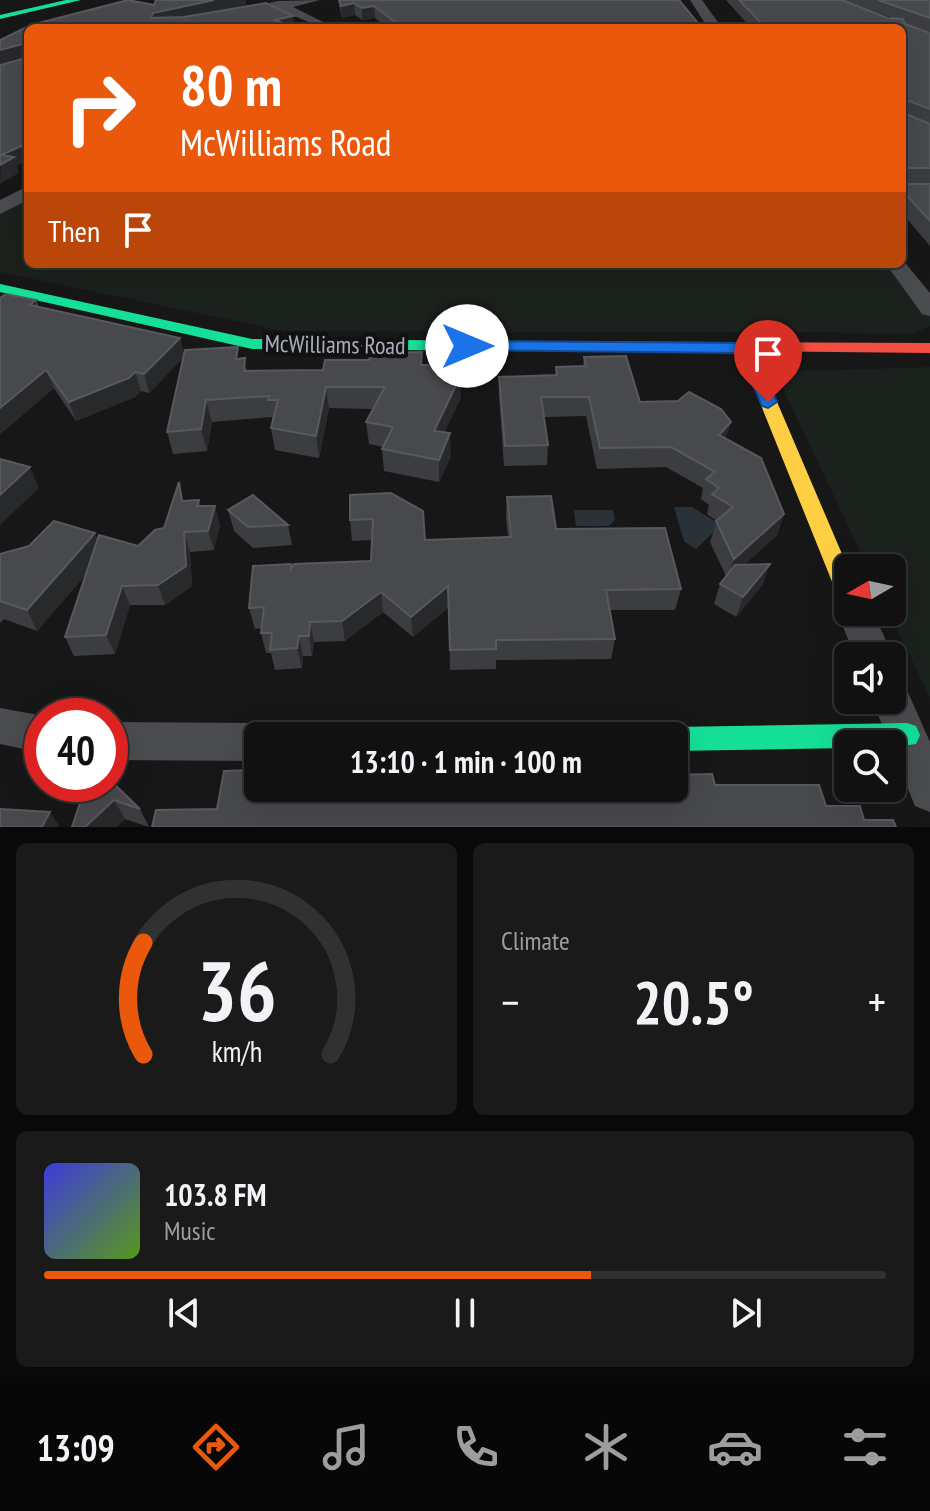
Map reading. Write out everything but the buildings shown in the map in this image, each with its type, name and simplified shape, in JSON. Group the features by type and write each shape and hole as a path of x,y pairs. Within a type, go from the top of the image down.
{"street":[{"path":"0,17 77,0"},
{"path":"180,24 273,2 314,0"},
{"path":"696,0 712,24"},
{"path":"273,2 320,24"},
{"path":"0,208 24,194"},
{"path":"900,268 930,309"},
{"name":"McWilliams Road","path":"0,288 252,344 930,348"},
{"path":"746,348 834,560"},
{"path":"688,738 899,718 930,791"},
{"path":"0,726 24,731"},
{"path":"128,741 244,742"}],"shaded area":[{"path":"24,200 24,268 897,268 930,313 930,326 915,333 283,331 0,272 0,214"},
{"path":"930,367 930,698 906,642 896,626 906,626 906,554 861,554 775,372"},
{"path":"674,507 692,507 721,525 696,549 684,541"},
{"path":"574,510 613,510 615,520 609,526 576,526"}],"traffic: fast":[{"path":"0,17 77,0"},
{"path":"0,288 252,344 544,346"},
{"path":"688,739 907,735"}],"traffic: slow":[{"path":"746,348 834,560"}],"traffic: jam":[{"path":"544,346 930,348"}],"route":[{"path":"467,346 746,348 768,402"}]}
